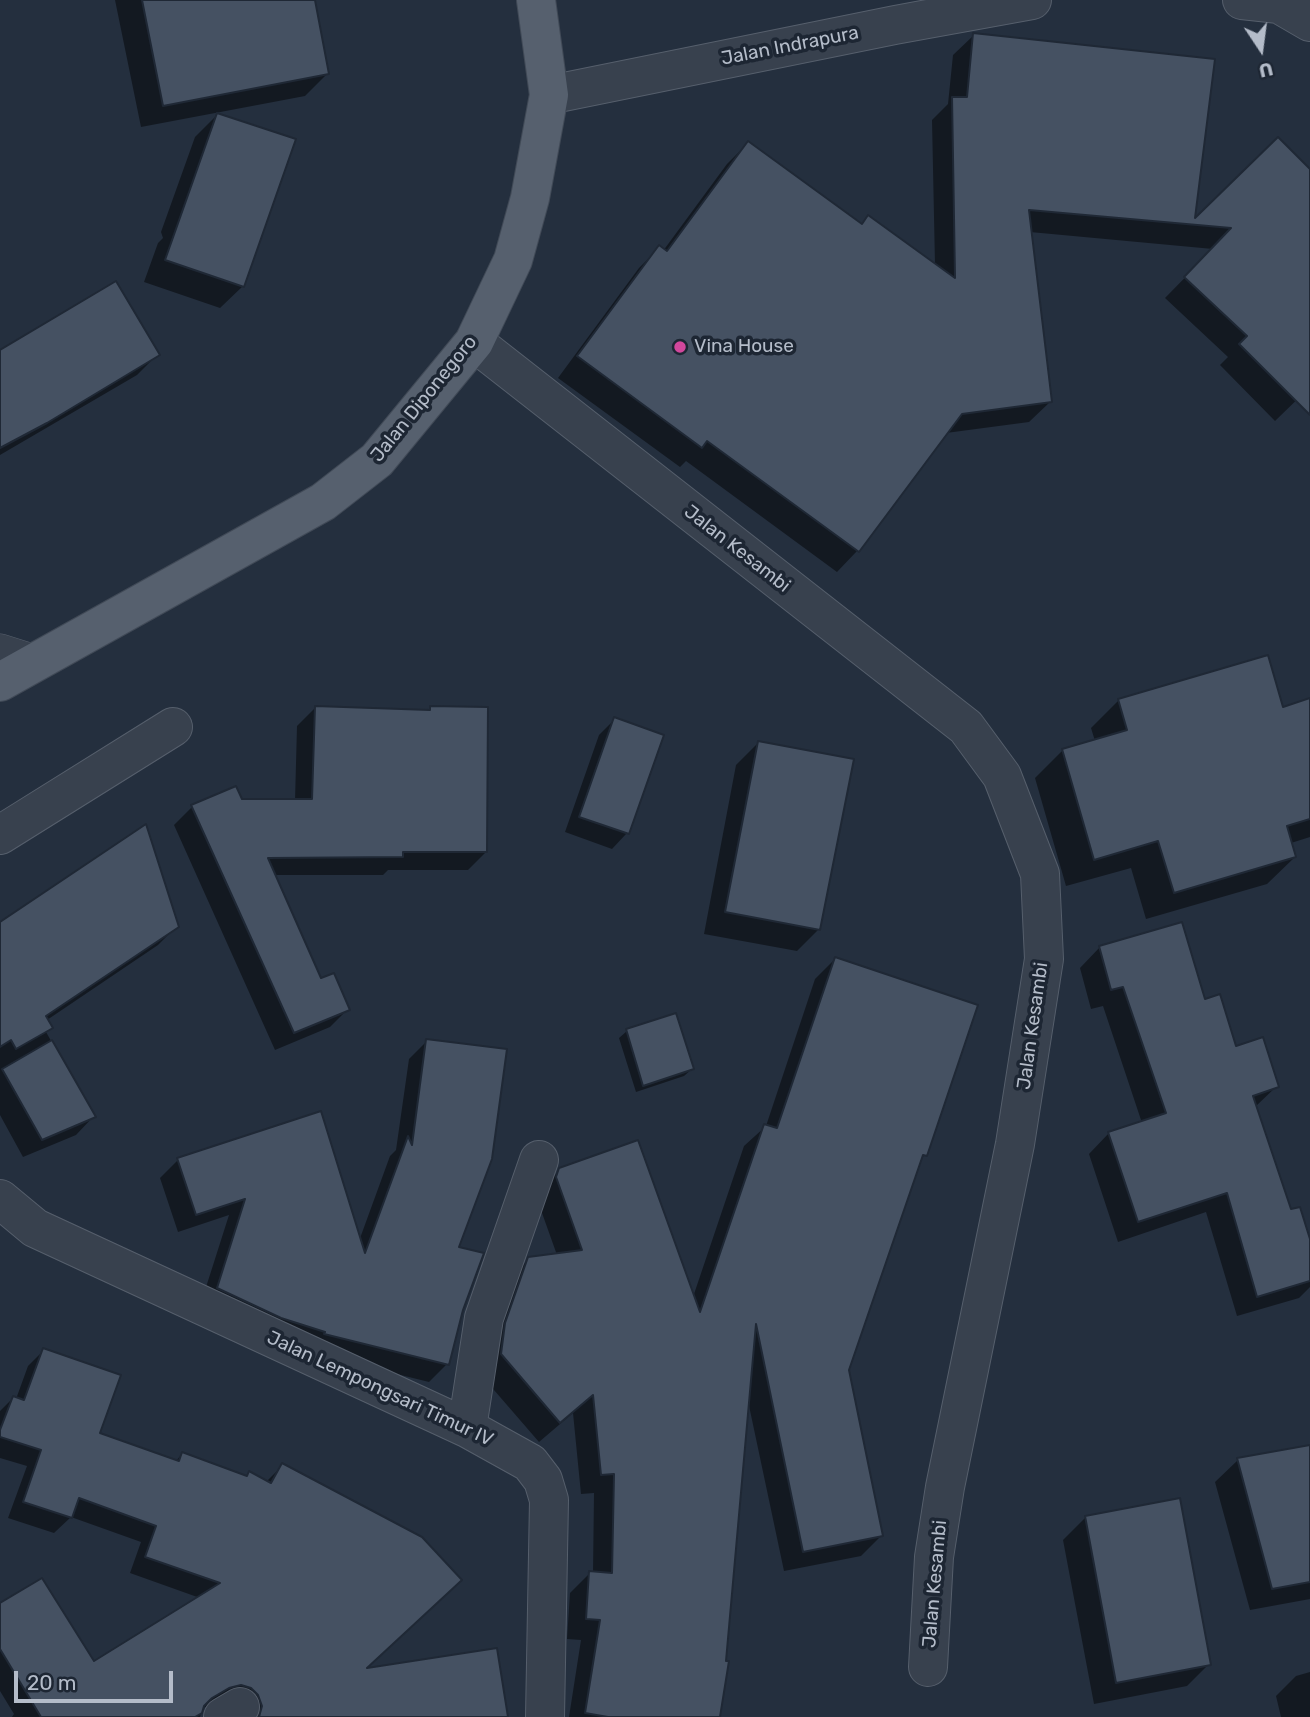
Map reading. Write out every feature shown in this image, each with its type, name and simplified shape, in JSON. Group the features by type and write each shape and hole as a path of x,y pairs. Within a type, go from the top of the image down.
{"main road":[{"name":"Jalan Diponegoro","path":"0,682 324,502 377,460 474,342 513,260 530,198 549,94 536,0"}],"street":[{"name":"Jalan Indrapura","path":"549,94 1032,0"},
{"path":"1242,0 1290,9"},
{"name":"Jalan Kesambi","path":"474,342 966,727 1002,776 1040,874 1044,959 1015,1144 945,1486 934,1557 928,1667"},
{"path":"0,835 173,727"},
{"path":"467,1428 484,1318 539,1160"},
{"name":"Jalan Lempongsari Timur IV","path":"0,1199 35,1228 467,1428 530,1463 543,1480 549,1500 545,1717"}],"lane":[{"path":"0,650 38,662"}],"building":[{"path":"142,0 315,0 329,74 163,106"},
{"path":"973,33 1215,59 1195,218 1278,137 1310,169 1310,415 1239,344 1247,336 1184,277 1231,228 1029,210 1052,402 962,414 859,552 707,441 702,448 577,356 659,245 667,251 748,141 862,224 868,215 955,278 952,97 967,97"},
{"path":"217,113 296,139 244,287 165,260"},
{"path":"116,281 160,355 0,448 0,350"},
{"path":"1268,655 1283,707 1310,698 1310,819 1287,826 1296,857 1174,893 1158,841 1094,860 1062,749 1127,730 1118,699"},
{"path":"315,706 430,710 430,706 488,707 487,852 403,852 403,857 268,858 321,978 334,973 350,1010 294,1033 191,805 236,786 242,799 312,799"},
{"path":"614,717 664,735 629,834 579,817"},
{"path":"758,741 854,759 820,930 725,912"},
{"path":"146,824 179,927 46,1016 53,1028 16,1049 11,1040 0,1047 0,922"},
{"path":"1182,922 1205,999 1220,994 1236,1046 1263,1037 1279,1087 1253,1096 1291,1209 1300,1207 1310,1239 1310,1281 1257,1297 1227,1193 1138,1222 1108,1132 1166,1113 1123,987 1111,990 1099,946"},
{"path":"835,957 978,1005 927,1156 923,1155 849,1370 883,1536 803,1552 756,1324 726,1661 729,1661 720,1717 608,1717 585,1713 600,1620 586,1619 589,1571 612,1573 614,1474 601,1475 593,1395 560,1423 501,1354 505,1323 528,1257 582,1250 556,1177 559,1168 638,1140 700,1312 764,1124 777,1128"},
{"path":"676,1013 694,1069 643,1086 626,1029"},
{"path":"426,1039 507,1049 492,1159 459,1247 484,1253 463,1310 449,1365 324,1334 325,1332 281,1318 217,1288 245,1199 196,1215 177,1158 321,1111 365,1253 408,1136 412,1145"},
{"path":"52,1040 96,1117 42,1140 2,1069"},
{"path":"43,1348 121,1375 100,1433 179,1461 182,1452 247,1476 249,1471 271,1483 282,1463 422,1537 462,1580 367,1668 497,1648 508,1717 259,1717 262,1706 258,1695 251,1688 241,1685 229,1688 212,1698 204,1706 202,1713 195,1717 41,1717 0,1649 0,1603 42,1578 94,1661 220,1583 145,1557 156,1526 79,1498 72,1518 23,1502 41,1450 0,1437 0,1430 13,1396 24,1400"},
{"path":"1310,1445 1310,1582 1272,1589 1237,1458"},
{"path":"1180,1498 1211,1665 1116,1683 1085,1516"}],"place":[{"name":"Vina House","path":"680,347"}]}
